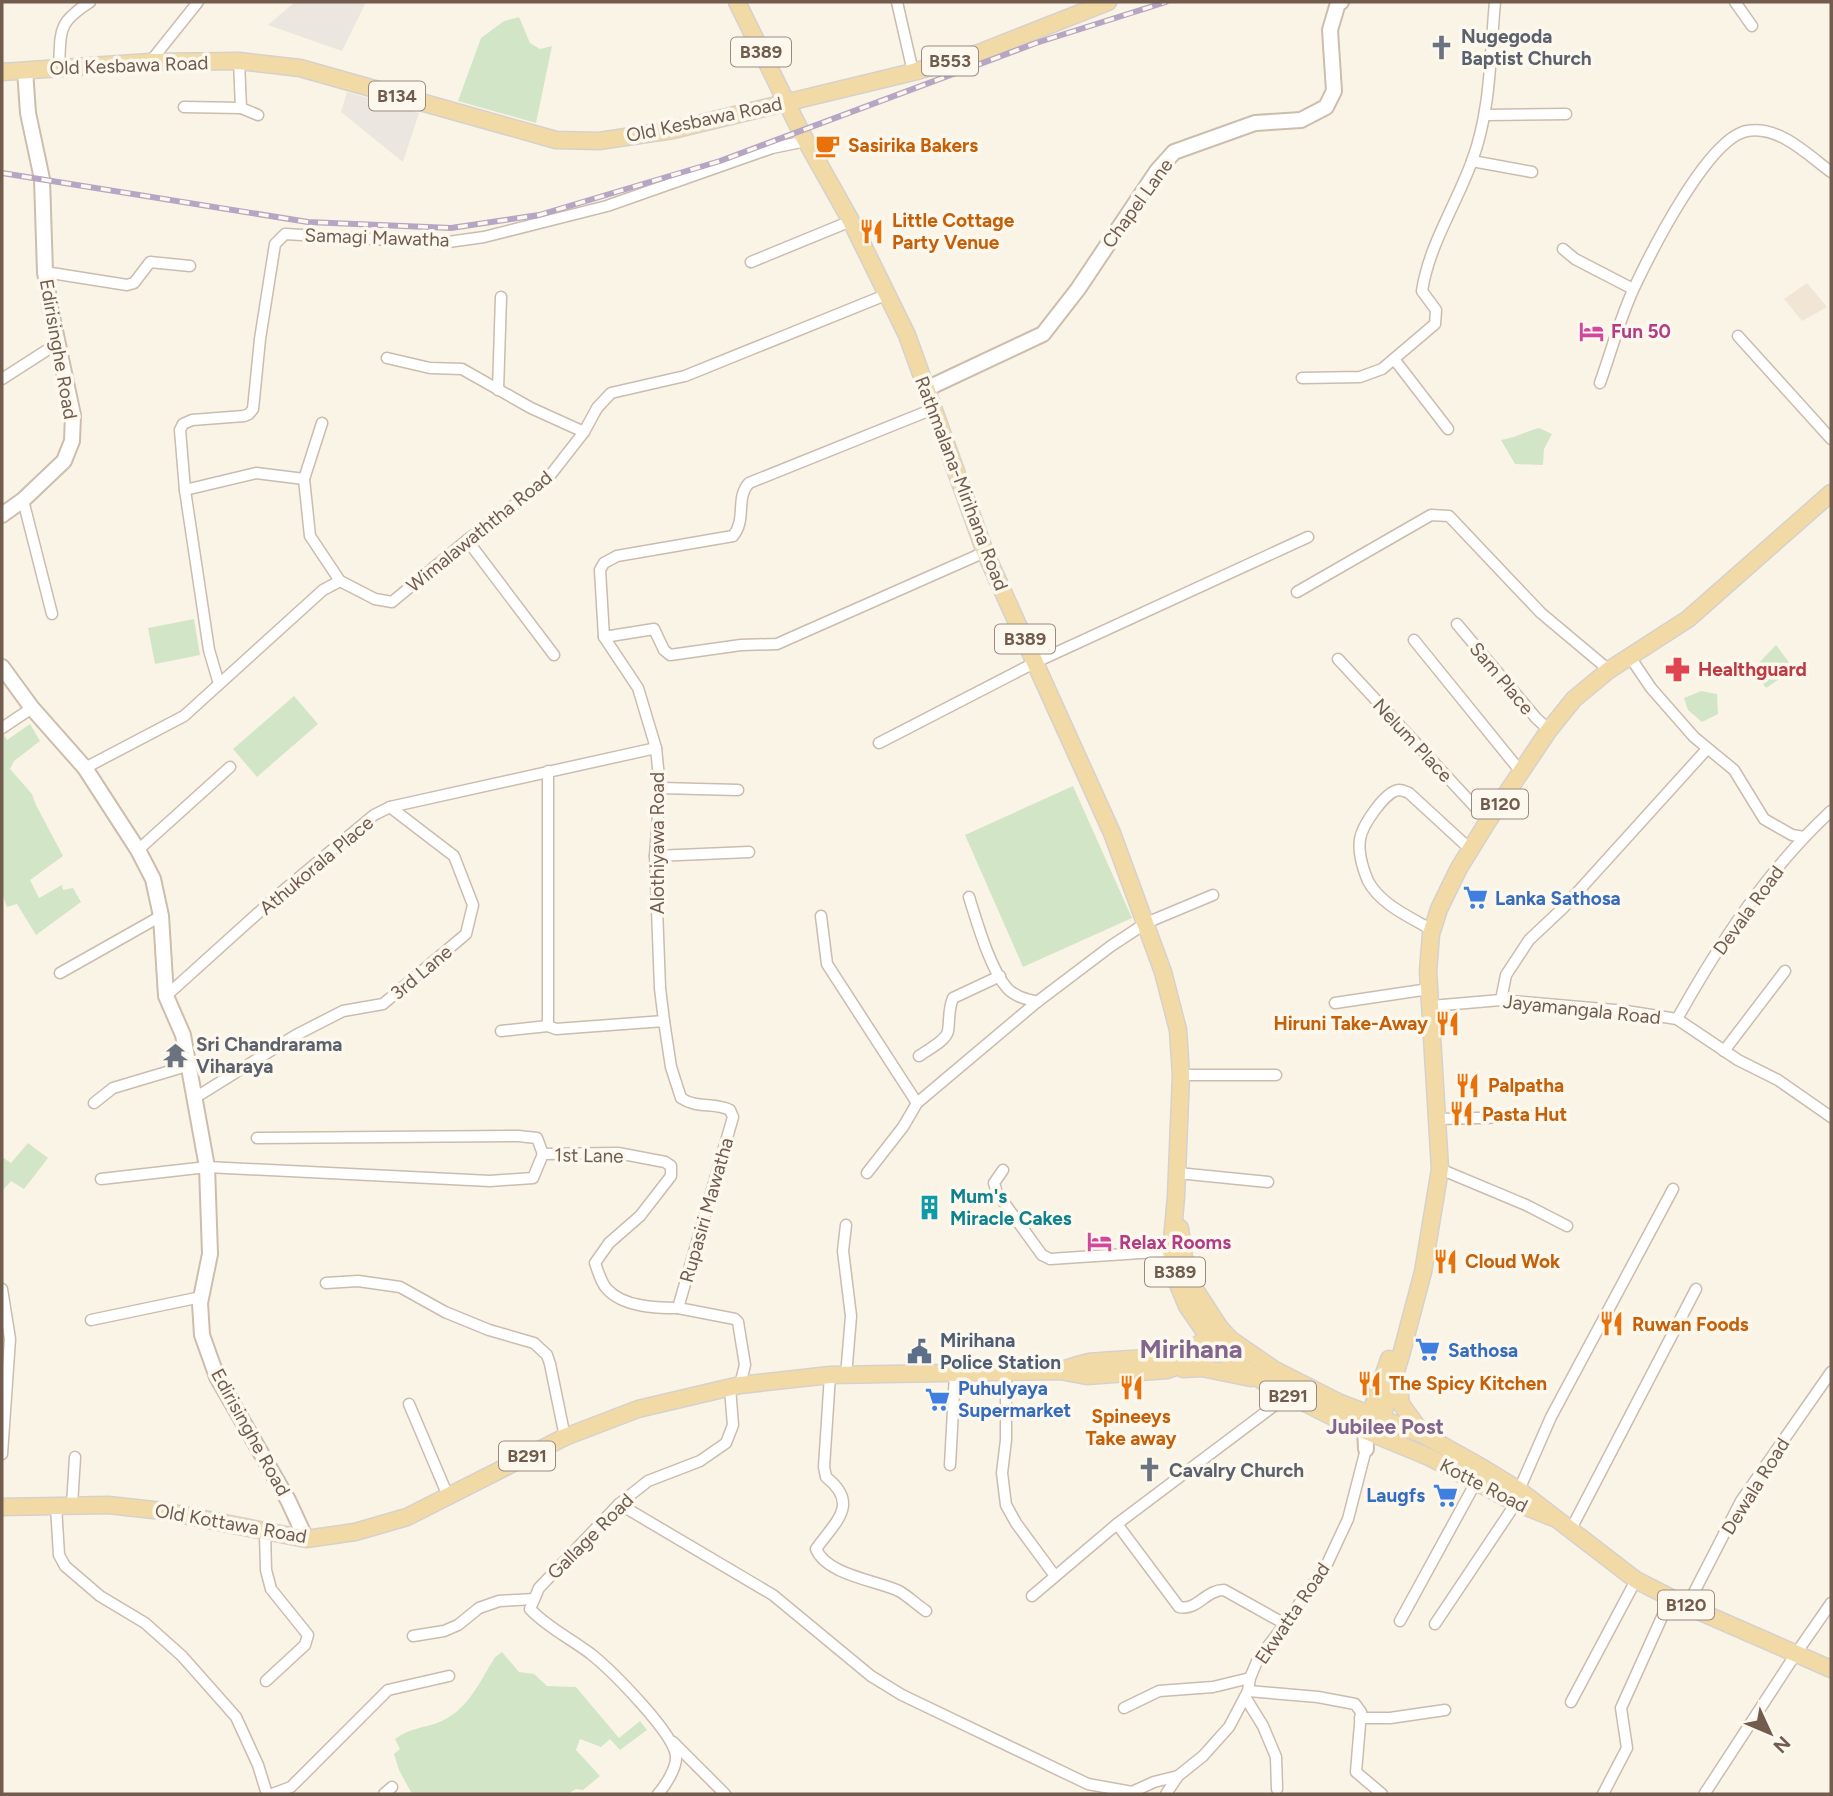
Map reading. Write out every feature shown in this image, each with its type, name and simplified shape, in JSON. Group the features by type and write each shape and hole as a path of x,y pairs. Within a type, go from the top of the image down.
{"main road":[{"name":"B389","path":"737,2 786,102"},
{"name":"Old Kesbawa Road","path":"2,72 150,62 239,61 300,68 556,140 599,141 673,130 913,72 976,54 1108,2"},
{"name":"Chapel Lane","path":"926,389 1043,334 1078,289 1157,171 1174,152 1255,123 1301,120 1326,107 1334,91 1330,30 1338,3 1341,2"},
{"name":"Edirisinghe Road","path":"2,515 23,500 64,461 72,441 73,415 50,307 42,179 28,113 25,69"},
{"name":"Rathmalana-Mirihana Road","path":"786,102 851,221 907,335 985,552 1112,833 1146,923 1163,972 1178,1030 1181,1075 1178,1173 1171,1251 1177,1282 1186,1306 1219,1339"},
{"name":"B120","path":"1373,1424 1398,1365 1423,1272 1440,1169 1429,989 1429,950 1439,909 1488,821 1549,730 1574,699 1609,670 1688,619 1831,493"},
{"name":"Edirisinghe Road","path":"2,667 32,708 85,768 138,850 153,880 161,916 166,996 183,1035 207,1167 210,1254 201,1297 202,1335 217,1377 288,1500 306,1539"},
{"name":"Rathmalana-Mirihana Road","path":"1176,1198 1184,1258 1194,1288 1219,1339"},
{"name":"B120","path":"1366,1449 1414,1268 1426,1244"},
{"name":"Old Kottawa Road","path":"2,1507 108,1505 163,1511 306,1539 355,1532 407,1517 565,1437 638,1409 735,1387 838,1376 1060,1371 1087,1376 1167,1370 1219,1339"},
{"name":"Old Kottawa Road","path":"1060,1371 1087,1362 1138,1360 1173,1354 1219,1339"},
{"name":"B291","path":"1219,1339 1263,1381 1287,1396 1373,1424"},
{"name":"B291","path":"1219,1339 1373,1424"},
{"path":"1398,1365 1398,1393 1401,1404 1424,1435"},
{"path":"1167,1370 1202,1368 1263,1381"},
{"name":"Kotte Road","path":"1373,1424 1476,1482 1517,1496"},
{"name":"Kotte Road","path":"1373,1424 1424,1435 1554,1518 1636,1580 1687,1606 1831,1668"}],"street":[{"path":"59,67 60,34 69,15 90,2"},
{"path":"150,62 198,2"},
{"path":"897,2 913,72"},
{"path":"1302,378 1360,377 1382,369 1435,324 1436,310 1422,291 1426,267 1472,160 1486,115 1495,2"},
{"path":"1735,2 1752,26"},
{"path":"239,61 241,108"},
{"path":"184,107 241,108 258,115"},
{"path":"1486,115 1566,114"},
{"path":"1600,383 1633,289 1690,188 1722,145 1747,131 1770,132 1785,139 1831,172"},
{"name":"Samagi Mawatha","path":"219,684 209,650 185,490 180,430 183,424 191,420 244,416 253,409 260,339 275,244 285,234 441,243 484,237 607,206 772,148 806,141"},
{"path":"1472,160 1532,172"},
{"path":"751,262 851,221"},
{"path":"1563,248 1575,259 1633,289"},
{"path":"46,272 127,285 134,283 150,262 190,266"},
{"name":"Wimalawaththa Road","path":"341,582 375,599 392,602 467,540 545,482 584,432 597,408 611,393 685,376 888,294"},
{"path":"498,390 500,297"},
{"path":"1738,336 1831,439"},
{"path":"2,379 58,343"},
{"path":"387,358 430,368 462,369 531,408 584,432"},
{"path":"1394,359 1448,429"},
{"path":"933,408 749,483 741,497 742,515 733,536 617,556 604,563 600,570 604,637 654,629 664,650 670,655 741,645 777,644 985,552"},
{"path":"85,768 184,716 323,590 341,582 310,536 304,479 322,423"},
{"path":"185,490 256,473 304,479"},
{"path":"23,500 52,614"},
{"path":"1297,592 1431,515 1449,516 1541,613 1609,670"},
{"path":"879,743 1036,662 1308,537"},
{"path":"467,540 554,655"},
{"name":"Sam Place","path":"1457,624 1549,730"},
{"name":"Alothiyawa Road","path":"604,637 638,688 656,748 660,788 655,856 660,988 664,1021"},
{"path":"1414,639 1521,772"},
{"path":"1630,657 1651,688 1707,749 1734,770 1764,819 1792,835 1804,836"},
{"name":"Nelum Place","path":"1338,659 1488,821"},
{"path":"2,727 32,708"},
{"name":"Athukorala Place","path":"166,996 278,895 373,815 390,807 656,748"},
{"path":"1501,1000 1506,975 1529,940 1564,907 1707,749"},
{"path":"138,850 230,766"},
{"path":"548,771 548,1026"},
{"path":"660,788 738,790"},
{"path":"1432,930 1385,901 1369,883 1361,862 1360,838 1372,813 1396,790 1402,790 1409,793 1471,850"},
{"name":"3rd Lane","path":"193,1099 308,1029 343,1011 383,1004 466,934 473,905 454,856 390,807"},
{"name":"Devala Road","path":"1677,1019 1735,922 1804,836 1831,811"},
{"path":"655,856 749,852"},
{"path":"867,1173 903,1127 917,1103 1037,1002 1146,923 1213,895"},
{"path":"969,897 985,944 1007,988 1017,996 1037,1002"},
{"path":"60,973 161,916"},
{"path":"821,916 827,964 917,1103"},
{"path":"1724,1051 1785,971"},
{"path":"919,1056 945,1037 948,1031 947,1016 953,998 1000,976"},
{"path":"1335,1003 1429,989"},
{"name":"Jayamangala Road","path":"1431,1006 1501,1000 1626,1011 1677,1019 1724,1051 1778,1080 1831,1117"},
{"path":"500,1031 664,1021"},
{"name":"Rupasiri Mawatha","path":"664,1021 671,1067 681,1098 694,1105 721,1105 730,1110 733,1117 678,1308 735,1319 738,1322 745,1365 735,1387"},
{"path":"94,1103 113,1087 190,1065"},
{"path":"1181,1075 1276,1076"},
{"path":"1438,1119 1552,1116"},
{"path":"257,1138 519,1136 537,1138 543,1154"},
{"name":"1st Lane","path":"207,1167 490,1181 533,1178 543,1154 618,1153 665,1162 671,1166 671,1176 640,1216 609,1243 595,1263 606,1288 617,1297 629,1303 678,1308"},
{"path":"101,1179 207,1167"},
{"path":"1440,1169 1526,1205 1567,1226"},
{"path":"1003,1170 994,1183 997,1193 1042,1255 1050,1259 1171,1251"},
{"path":"1178,1173 1268,1182"},
{"path":"1435,1624 1517,1496 1551,1417 1673,1189"},
{"path":"846,1225 843,1251 851,1316 838,1376 824,1467 826,1477 838,1487 844,1497 843,1511 816,1549 820,1558 831,1567 900,1592 926,1611"},
{"path":"326,1283 358,1281 400,1287 445,1312 489,1330 534,1343 547,1355 550,1364 565,1437"},
{"path":"2,1289 10,1339 2,1454"},
{"path":"1570,1531 1696,1289"},
{"path":"91,1320 201,1297"},
{"name":"Dewala Road","path":"1687,1606 1741,1501 1831,1372"},
{"path":"950,1465 955,1373"},
{"path":"1006,1373 1006,1440 1002,1473 1006,1505 1016,1524 1055,1576"},
{"name":"Gallage Road","path":"673,1742 625,1686 591,1654 542,1622 530,1609 539,1588 619,1504 648,1481 699,1461 726,1443 733,1425 735,1387"},
{"path":"1032,1596 1117,1524 1287,1396"},
{"path":"409,1404 449,1496"},
{"name":"Ekwatta Road","path":"1166,1794 1178,1776 1203,1756 1229,1727 1246,1694 1258,1659 1327,1564 1348,1519 1366,1449"},
{"path":"75,1457 64,1505 59,1555 65,1566 100,1596 145,1623 183,1656 236,1717 269,1794 291,1787 388,1690 449,1676"},
{"path":"1400,1621 1476,1482"},
{"path":"619,1504 773,1595 870,1676 902,1695 1088,1784 1132,1792 1154,1782 1178,1776"},
{"path":"1117,1524 1179,1606 1187,1609 1211,1593 1224,1590 1285,1624"},
{"path":"265,1532 266,1570 271,1589 308,1636 305,1645 265,1681"},
{"path":"1571,1702 1636,1580"},
{"path":"1603,1794 1627,1748 1621,1709 1671,1597"},
{"path":"413,1636 444,1631 458,1625 479,1608 499,1601 534,1599"},
{"path":"1705,1793 1831,1604"},
{"path":"1124,1708 1158,1691 1213,1687 1250,1678"},
{"path":"1246,1694 1318,1697 1355,1704 1360,1709 1356,1772 1382,1794"},
{"path":"1246,1694 1276,1757 1278,1792"},
{"path":"1360,1718 1390,1718 1445,1710"},
{"path":"663,1792 676,1763 673,1742"},
{"path":"673,1742 725,1794"}],"shaded area":[{"path":"295,2 366,2 342,51 268,25"},
{"path":"347,92 419,113 403,162 341,112"},
{"path":"1807,283 1827,307 1802,321 1784,299"}],"green space":[{"path":"519,17 530,43 540,49 552,46 536,123 458,101 481,38 504,21"},
{"path":"1539,428 1552,434 1544,449 1543,465 1515,464 1501,440"},
{"path":"194,619 200,655 155,664 148,628"},
{"path":"1776,645 1794,669 1766,688 1753,669"},
{"path":"1701,691 1717,694 1718,714 1702,722 1688,710 1684,698"},
{"path":"294,696 318,724 257,777 233,749"},
{"path":"30,724 40,741 14,761 10,769 32,794 63,856 30,880 39,898 62,885 63,890 73,888 81,902 36,935 17,904 7,907 2,893 2,734 7,740"},
{"path":"1073,786 1132,918 1023,967 965,835"},
{"path":"28,1143 48,1158 24,1189 11,1181 2,1191 2,1157 11,1163"},
{"path":"502,1652 519,1672 534,1674 547,1686 576,1687 619,1738 640,1721 647,1730 620,1750 610,1739 601,1747 580,1739 576,1750 600,1776 583,1790 576,1789 567,1794 412,1794 394,1754 400,1749 395,1739 410,1731 437,1723 456,1712 471,1696 495,1657"}],"railway":[{"path":"2,173 308,222 451,228 539,215 720,161 1036,43 1166,2"}],"place":[{"name":"Nugegoda Baptist Church","path":"1441,47"},
{"name":"Sasirika Bakers","path":"828,145"},
{"name":"Little Cottage Party Venue","path":"872,231"},
{"name":"Fun 50","path":"1591,331"},
{"name":"Healthguard","path":"1678,669"},
{"name":"Lanka Sathosa","path":"1475,898"},
{"name":"Hiruni Take-Away","path":"1448,1023"},
{"name":"Sri Chandrarama Viharaya","path":"176,1055"},
{"name":"Palpatha","path":"1468,1085"},
{"name":"Pasta Hut","path":"1462,1114"},
{"name":"Mum's Miracle Cakes","path":"930,1207"},
{"name":"Relax Rooms","path":"1099,1242"},
{"name":"Cloud Wok","path":"1445,1261"},
{"name":"Ruwan Foods","path":"1612,1324"},
{"name":"Sathosa","path":"1428,1350"},
{"name":"Mirihana Police Station","path":"920,1351"},
{"name":"The Spicy Kitchen","path":"1369,1383"},
{"name":"Spineeys Take away","path":"1131,1388"},
{"name":"Puhulyaya Supermarket","path":"938,1399"},
{"name":"Cavalry Church","path":"1149,1470"},
{"name":"Laugfs","path":"1445,1495"}],"district":[{"name":"Mirihana","path":"1191,1349"},
{"name":"Jubilee Post","path":"1385,1427"}]}
